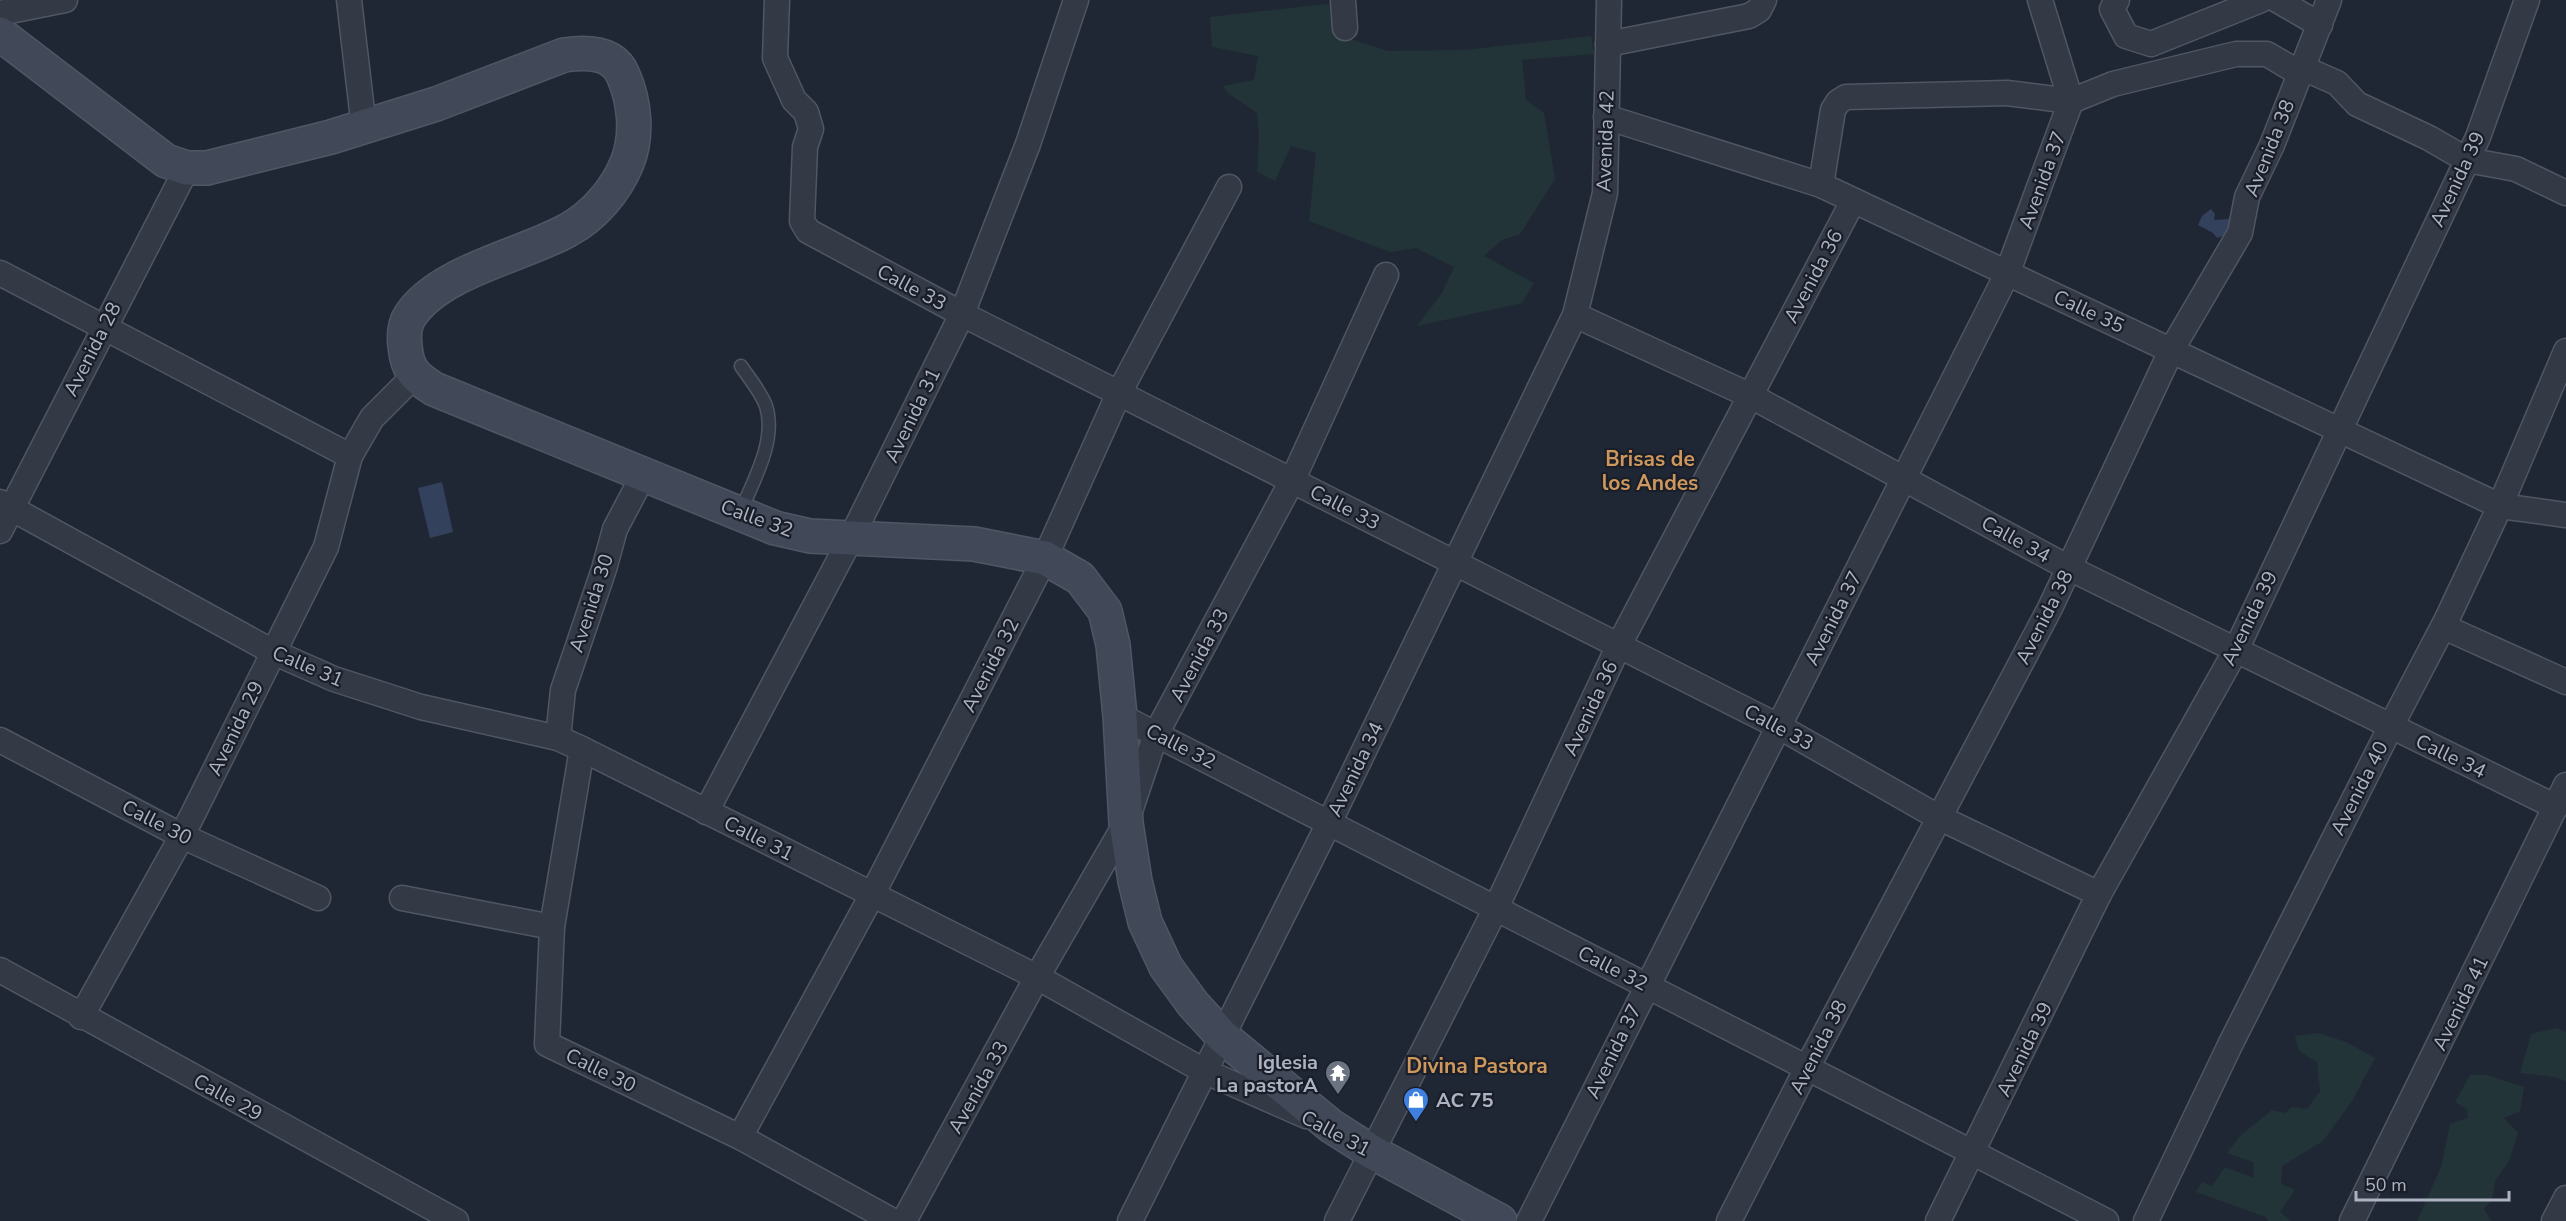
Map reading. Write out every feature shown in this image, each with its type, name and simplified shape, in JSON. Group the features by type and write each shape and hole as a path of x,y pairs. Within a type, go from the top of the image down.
{"main road":[{"path":"0,34 160,156 187,168 207,168 364,128 459,95 543,62 584,52 613,61 621,69 626,80 635,135 632,150 610,195 569,230 451,282 428,297 410,316 404,335 406,357 414,376"},
{"name":"Calle 32","path":"414,376 434,389 775,528 810,536 852,536 974,544 1045,558 1080,578 1106,611 1113,645 1120,716 1126,824 1135,881 1145,922 1166,967 1193,1004 1223,1037 1330,1126"},
{"name":"Calle 31","path":"1330,1126 1372,1152 1500,1221"}],"street":[{"path":"0,13 65,0"},
{"path":"349,0 364,128"},
{"name":"Calle 33","path":"777,0 775,58 794,100 806,112 811,129 805,147 802,221 808,231 962,314 1293,479 1778,726 1938,816 2099,894"},
{"name":"Avenida 31","path":"706,812 852,536 962,314 1028,144 1076,0"},
{"path":"1344,0 1345,28"},
{"name":"Avenida 42","path":"1575,315 1605,193 1609,0"},
{"path":"1608,44 1749,16 1759,10 1764,0"},
{"path":"2040,0 2071,101"},
{"path":"2117,0 2112,9 2126,36 2151,44 2261,0"},
{"path":"2277,0 2320,25"},
{"name":"Avenida 38","path":"1729,1221 1938,816 2050,608 2172,349 2240,233 2247,197 2272,145 2330,0"},
{"name":"Avenida 39","path":"1938,1221 2099,894 2236,650 2338,429 2478,137 2527,0"},
{"path":"1821,185 1833,110 1838,102 1846,97 2007,93 2071,101 2113,84 2236,54 2267,54 2299,73 2312,72 2337,83 2357,104 2429,138 2467,160 2516,169 2566,193"},
{"name":"Avenida 37","path":"1529,1221 1646,985 2007,274 2071,101"},
{"name":"Calle 35","path":"1606,117 1821,185 2500,506 2566,515"},
{"name":"Avenida 28","path":"0,531 6,506 187,168"},
{"name":"Avenida 32","path":"740,1137 872,895 1045,558 1119,393 1229,188"},
{"name":"Avenida 36","path":"1337,1221 1496,908 1619,645 1853,201"},
{"path":"0,273 350,456"},
{"name":"Avenida 33","path":"904,1221 1037,977 1126,824 1156,734 1293,479 1386,275"},
{"name":"Calle 34","path":"1575,315 1749,395 2069,568 2556,807"},
{"name":"Avenida 34","path":"1130,1221 1329,823 1575,315"},
{"name":"Avenida 40","path":"2145,1221 2235,1035 2391,726 2444,627 2500,506 2566,351"},
{"name":"Avenida 29","path":"81,1017 182,836 326,547 350,456 372,418 414,376"},
{"name":"Avenida 30","path":"558,738 563,690 604,570 615,529 644,474"},
{"name":"Calle 31","path":"6,506 273,652 334,679 421,707 558,738 582,748 1037,977 1204,1071 1330,1126"},
{"path":"2444,627 2566,682"},
{"name":"Calle 32","path":"1120,716 2106,1221"},
{"name":"Calle 30","path":"0,740 182,836 318,898"},
{"path":"402,898 552,927 582,748"},
{"name":"Avenida 41","path":"2352,1221 2566,785"},
{"name":"Calle 30","path":"552,927 547,1044 740,1137 892,1221"},
{"name":"Calle 29","path":"0,970 81,1017 456,1221"},
{"path":"2554,1221 2566,1198"}],"lane":[{"path":"740,514 761,462 770,428 765,404 741,366"}],"shaded area":[{"path":"1336,3 1340,36 1388,51 1464,50 1591,36 1594,54 1522,60 1526,100 1544,113 1555,179 1520,234 1502,240 1484,256 1534,283 1522,303 1417,326 1442,293 1454,267 1416,248 1390,252 1309,221 1316,153 1291,146 1275,181 1257,172 1259,136 1257,113 1228,93 1223,86 1254,80 1258,56 1212,47 1210,17"},
{"path":"2556,1028 2566,1032 2566,1081 2554,1077 2520,1073 2531,1034"},
{"path":"2318,1033 2346,1042 2375,1058 2352,1101 2323,1141 2282,1166 2281,1184 2295,1190 2280,1212 2291,1221 2268,1221 2266,1217 2196,1192 2202,1182 2212,1186 2225,1167 2254,1178 2253,1162 2227,1153 2240,1136 2272,1110 2285,1113 2292,1107 2307,1109 2320,1091 2317,1062 2299,1051 2295,1036"},
{"path":"2470,1075 2487,1075 2524,1087 2520,1111 2504,1118 2518,1133 2509,1161 2495,1181 2492,1200 2484,1209 2491,1221 2417,1221 2441,1167 2450,1124 2467,1118 2468,1110 2455,1102"}],"water":[{"path":"2211,209 2215,214 2214,220 2229,219 2234,224 2232,233 2217,238 2213,233 2198,225 2202,216"},
{"path":"442,482 453,532 430,538 418,488"}],"place":[{"name":"Iglesia La pastorA","path":"1338,1096"},
{"name":"AC 75","path":"1416,1123"}],"district":[{"name":"Brisas de los Andes","path":"1650,471"},
{"name":"Divina Pastora","path":"1477,1066"}]}
